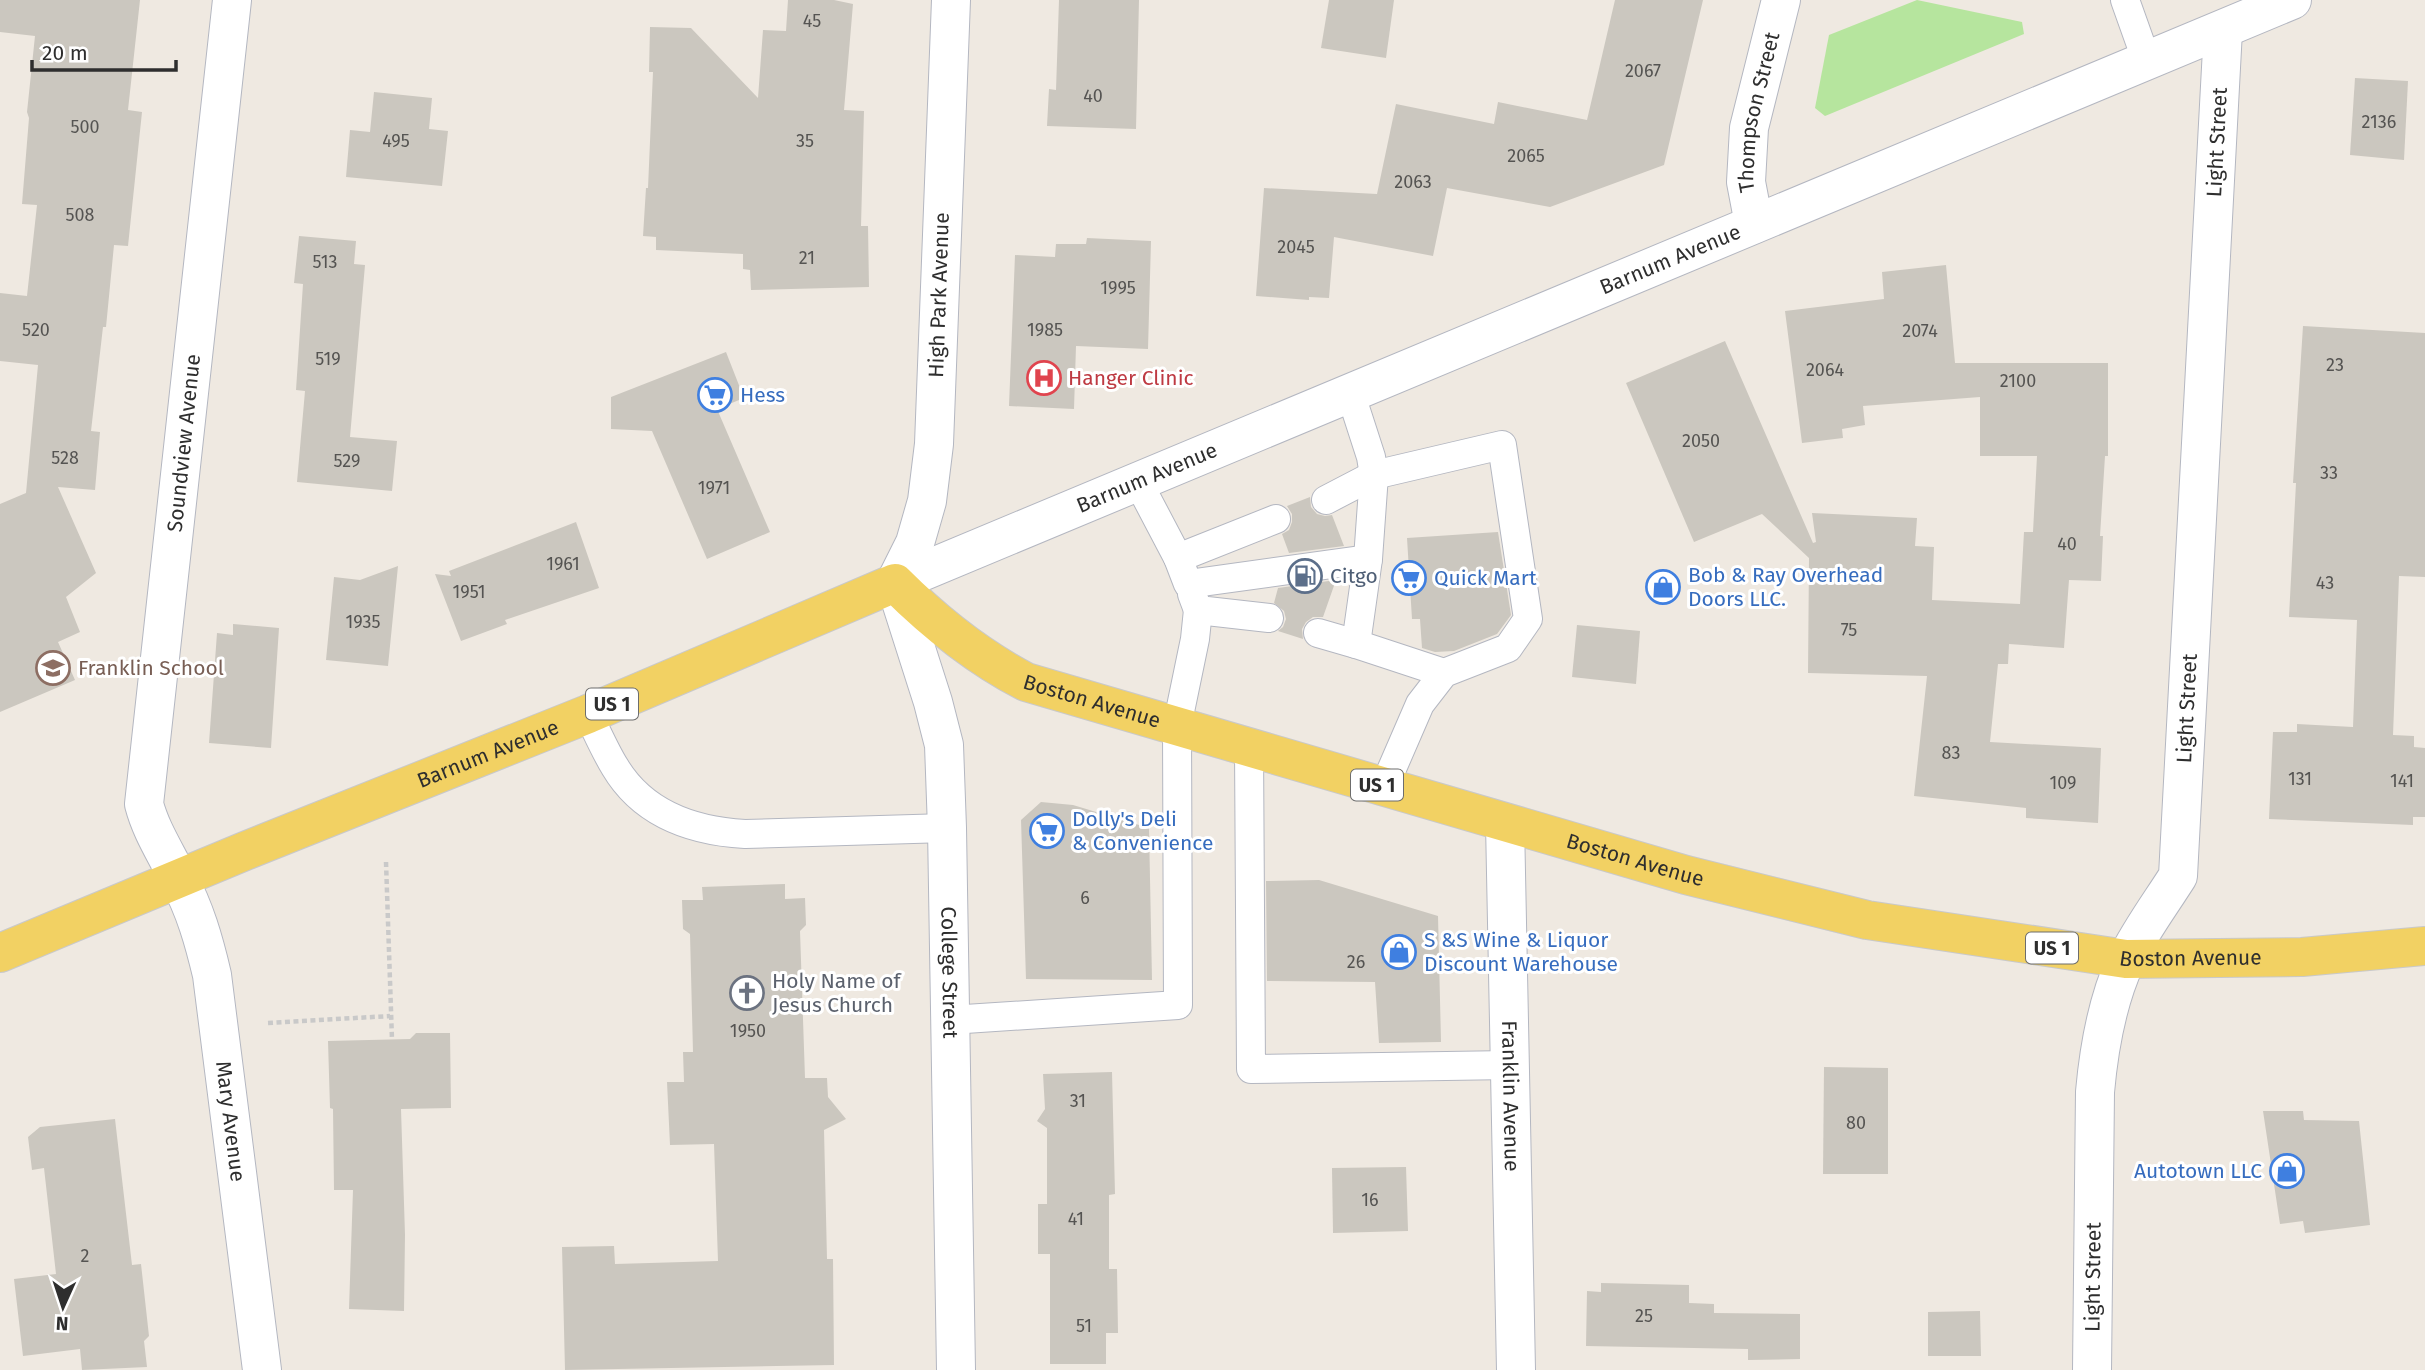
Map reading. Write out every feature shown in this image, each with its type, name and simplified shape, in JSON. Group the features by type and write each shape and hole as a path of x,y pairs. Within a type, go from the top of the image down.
{"main road":[{"name":"Barnum Avenue","path":"0,953 588,714 895,583"},
{"name":"Boston Avenue","path":"895,583 929,616 962,642 999,668 1026,682 1686,875 1867,920 2126,960 2302,957 2425,946"}],"street":[{"name":"Soundview Avenue","path":"179,879 149,825 144,804 232,0"},
{"name":"High Park Avenue","path":"895,583 915,543 927,501 934,443 951,0"},
{"name":"Thompson Street","path":"1754,224 1746,182 1749,128 1781,0"},
{"name":"Barnum Avenue","path":"895,583 2292,0"},
{"name":"Light Street","path":"2092,1370 2095,1092 2098,1054 2107,1013 2126,960 2178,876 2223,30"},
{"name":"College Street","path":"895,583 944,745 956,1370"},
{"name":"Franklin Avenue","path":"1505,822 1516,1370"},
{"name":"Mary Avenue","path":"179,879 204,938 212,975 262,1370"}],"lane":[{"path":"2125,0 2146,59"},
{"path":"1350,392 1371,457 1374,475 1368,559 1356,644"},
{"path":"1326,500 1374,475 1502,445 1528,619 1508,648 1444,673 1420,704 1384,787"},
{"path":"950,1020 1178,1004 1177,726 1195,639 1193,597 1178,558 1137,480"},
{"path":"1178,558 1276,519"},
{"path":"1193,597 1368,559"},
{"path":"1193,597 1269,618"},
{"path":"1318,633 1444,673"},
{"path":"588,714 615,767 629,787 661,813 680,822 745,834 947,828"},
{"path":"1249,747 1251,1069 1510,1065"}],"path":[{"path":"386,862 391,1040"},
{"path":"268,1023 390,1016"}],"green space":[{"path":"1917,0 2022,22 2024,34 1825,116 1815,108 1829,35"}],"building":[{"path":"0,0 140,0 128,110 142,112 128,246 114,245 106,327 103,327 91,431 100,432 95,490 58,487 96,573 66,597 80,632 58,642 75,680 0,712 0,504 26,493 38,365 0,361 0,293 27,296 37,205 22,204 29,118 27,112 35,36 0,32"},
{"path":"788,0 834,0 853,4 844,110 864,111 861,226 868,226 869,287 751,290 750,270 743,269 743,254 656,250 656,237 643,236 653,72 649,72 650,27 691,28 758,98 763,30 786,31"},
{"path":"1059,0 1139,0 1136,129 1047,126 1049,89 1056,90"},
{"path":"1329,0 1394,0 1386,58 1321,48"},
{"path":"1615,0 1703,0 1664,165 1550,207 1447,188 1433,256 1334,237 1329,298 1309,297 1309,300 1256,296 1264,188 1377,194 1396,104 1494,124 1498,102 1587,120"},
{"path":"2355,78 2408,81 2404,160 2350,155"},
{"path":"374,92 432,98 429,129 448,131 442,186 346,177 350,130 370,132"},
{"path":"299,236 356,241 354,264 365,265 350,437 397,441 392,491 297,482 305,391 296,390 303,284 294,283"},
{"path":"1087,238 1151,241 1148,349 1076,346 1074,409 1009,406 1015,255 1055,257 1056,244 1086,244"},
{"path":"1946,265 1955,363 2108,363 2108,456 2105,456 2100,536 2103,536 2101,581 2069,580 2064,648 2009,644 2008,664 1998,664 1990,742 2101,748 2098,823 2026,818 2026,808 1914,796 1927,676 1808,673 1809,558 1762,514 1694,542 1626,383 1725,341 1813,543 1816,542 1812,513 1917,518 1915,546 1934,547 1932,600 2020,604 2024,532 2033,532 2037,456 1980,456 1980,397 1863,406 1865,425 1842,429 1843,438 1802,443 1785,311 1884,299 1882,272"},
{"path":"2303,326 2425,333 2425,577 2399,576 2393,735 2414,736 2414,747 2425,748 2425,817 2413,817 2413,825 2269,819 2273,732 2297,732 2297,724 2353,727 2357,620 2289,617 2296,483 2293,483"},
{"path":"726,352 744,398 717,409 770,532 707,559 652,431 611,429 611,397"},
{"path":"1310,497 1311,507 1317,514 1332,515 1344,546 1289,553 1282,534 1289,530 1292,522 1292,514 1287,506"},
{"path":"576,522 599,588 505,620 507,624 461,641 435,574 451,576 449,571"},
{"path":"1498,532 1511,615 1497,634 1454,651 1435,652 1422,648 1420,619 1412,619 1407,538"},
{"path":"398,566 388,666 326,660 334,577 360,580"},
{"path":"1336,580 1323,617 1313,617 1306,622 1302,629 1303,639 1278,631 1286,619 1284,611 1274,603 1278,588"},
{"path":"233,624 279,628 271,748 209,743 217,633 233,635"},
{"path":"1577,625 1640,631 1636,684 1572,677"},
{"path":"1041,802 1073,805 1149,828 1152,980 1026,979 1021,820"},
{"path":"1319,880 1438,916 1441,1042 1379,1043 1375,982 1267,981 1266,881"},
{"path":"785,884 785,899 805,898 806,925 800,931 805,1078 827,1078 828,1097 846,1119 824,1130 827,1259 833,1259 834,1365 565,1370 562,1247 614,1246 615,1264 718,1261 714,1144 670,1145 667,1082 684,1082 683,1052 693,1052 690,934 683,929 682,900 703,900 702,887"},
{"path":"416,1033 450,1033 451,1108 401,1109 405,1235 404,1311 349,1309 353,1190 334,1190 333,1109 330,1108 328,1041 410,1039"},
{"path":"1824,1067 1888,1068 1888,1174 1823,1174"},
{"path":"1112,1072 1115,1194 1109,1195 1109,1269 1117,1269 1118,1333 1106,1333 1106,1364 1050,1364 1050,1254 1038,1254 1038,1204 1047,1204 1047,1128 1037,1121 1045,1109 1043,1074"},
{"name":"Autotown LLC","path":"2263,1111 2303,1111 2304,1120 2359,1121 2370,1225 2305,1233 2303,1221 2280,1224"},
{"path":"115,1119 132,1265 141,1264 149,1336 144,1341 147,1367 82,1370 80,1349 23,1356 14,1279 56,1274 44,1168 32,1170 28,1137 40,1127"},
{"path":"1406,1167 1408,1231 1333,1233 1332,1168"},
{"path":"1601,1283 1689,1285 1689,1303 1714,1304 1714,1313 1800,1314 1800,1359 1748,1360 1748,1349 1586,1346 1587,1291 1601,1292"},
{"path":"1980,1311 1981,1356 1928,1356 1928,1312"}],"place":[{"name":"Hanger Clinic","path":"1044,378"},
{"name":"Hess","path":"715,395"},
{"name":"Citgo","path":"1305,576"},
{"name":"Quick Mart","path":"1409,578"},
{"name":"Bob & Ray Overhead Doors LLC.","path":"1663,587"},
{"name":"Franklin School","path":"53,668"},
{"name":"Dolly's Deli & Convenience","path":"1047,831"},
{"name":"S &S Wine & Liquor Discount Warehouse","path":"1399,952"},
{"name":"Holy Name of Jesus Church","path":"747,993"},
{"name":"Autotown LLC","path":"2287,1171"}]}
